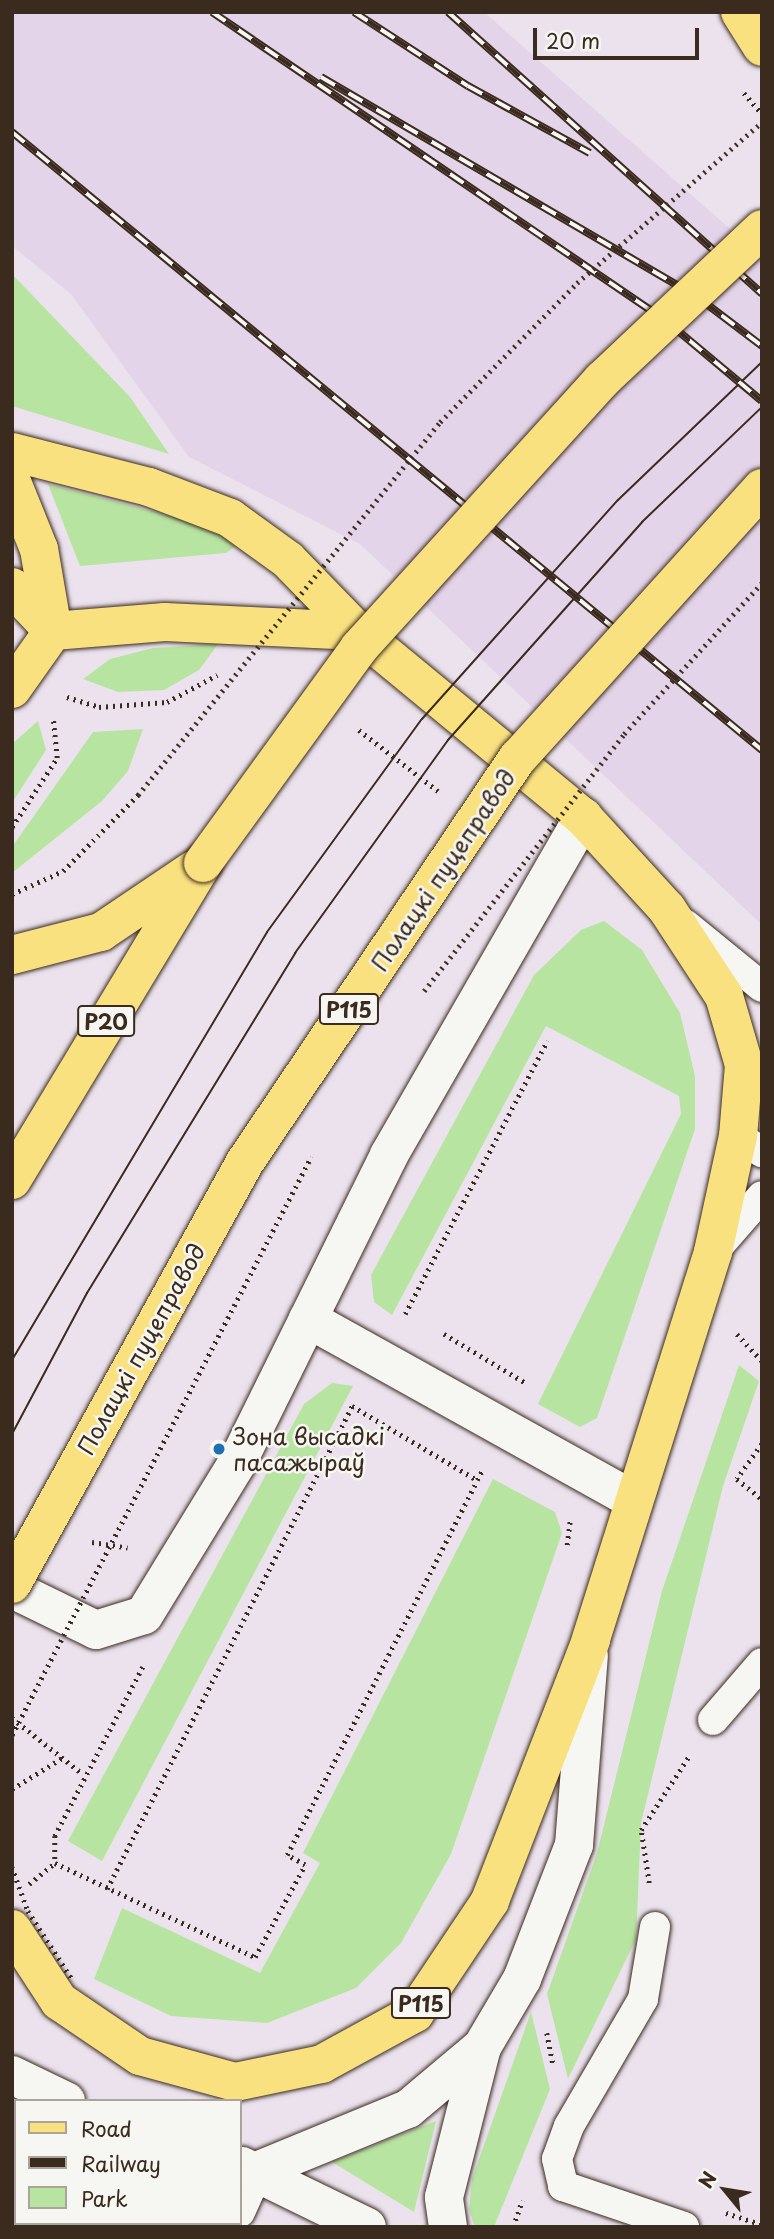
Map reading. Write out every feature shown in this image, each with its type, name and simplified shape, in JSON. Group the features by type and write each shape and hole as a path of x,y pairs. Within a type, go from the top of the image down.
{"main road":[{"path":"740,12 762,47"},
{"path":"12,955 101,932 203,863 359,648 602,380 762,229"},
{"path":"12,452 149,487 230,517 288,560 356,631"},
{"path":"12,482 39,549 53,631 12,689"},
{"name":"Полацкі пуцеправод","path":"12,1586 245,1162 519,758 762,488"},
{"path":"12,587 53,631"},
{"path":"53,631 165,622 356,631"},
{"name":"Р115","path":"12,1929 139,2056 236,2082 322,2064 415,2013 490,1900 590,1640 632,1499 750,1144 753,1059 724,996 667,909 583,817 356,631"},
{"name":"Р20","path":"12,1180 203,863"}],"street":[{"path":"12,1586 96,1630 144,1615 237,1463 307,1319 486,979 583,817"},
{"path":"307,1319 632,1499"},
{"path":"448,2227 444,2197 482,2048 522,1979 574,1845 590,1640"},
{"path":"249,2167 408,2109 482,2048"},
{"path":"12,2075 62,2099"},
{"path":"249,2167 367,2227"}],"lane":[{"path":"667,909 762,986"},
{"path":"713,1252 762,1196"},
{"path":"713,1720 762,1663"},
{"path":"655,1927 643,1999 569,2126 557,2158 563,2186 684,2227"},
{"path":"242,2202 249,2167"}],"path":[{"path":"12,894 63,871 138,794 440,422 577,283 762,122"},
{"path":"416,1001 624,734 762,583"},
{"path":"62,696 99,706 167,702 257,653 268,661"},
{"path":"12,827 57,758 51,705"},
{"path":"354,726 450,800"},
{"path":"515,849 549,874"},
{"path":"402,1312 547,1041"},
{"path":"12,1735 319,1146"},
{"path":"760,1353 762,1361"},
{"path":"107,1889 352,1406 477,1480"},
{"path":"762,1444 737,1479 762,1499"},
{"path":"55,1863 255,1957 306,1865 287,1855 488,1460"},
{"path":"566,1555 578,1469"},
{"path":"55,1863 55,1836 83,1774 149,1655"},
{"path":"12,1718 83,1774"},
{"path":"655,1927 642,1830 713,1720"},
{"path":"12,1789 63,1758"},
{"path":"12,1897 55,1863"},
{"path":"12,1867 28,1912 72,1989"}],"shaded area":[{"path":"12,12 484,12 762,257 762,925 360,544 189,457 71,294 12,246"}],"green space":[{"path":"12,274 130,397 169,454 12,406"},
{"path":"48,484 221,529 239,544 226,553 80,566"},
{"path":"218,644 199,670 164,690 118,692 83,679 110,659 153,648"},
{"path":"38,721 46,750 12,803 12,744"},
{"path":"143,729 128,771 102,801 12,873 12,847 93,732"},
{"path":"604,921 642,950 680,1013 695,1076 695,1129 597,1418 580,1427 538,1404 681,1114 679,1096 546,1026 392,1315 374,1302 371,1275 534,975 581,930"},
{"path":"739,1365 759,1381 723,1486 641,1823 636,1939 568,2079 547,1994 597,1853 662,1591"},
{"path":"332,1383 353,1386 102,1861 68,1841 304,1404"},
{"path":"493,1479 555,1512 562,1533 451,1854 401,1943 356,1988 267,2023 171,2016 94,1979 122,1908 260,1973 320,1863 303,1853"},
{"path":"531,2012 550,2089 494,2227 475,2227 469,2210 472,2179"},
{"path":"436,2121 414,2212 332,2162"}],"tram line":[{"path":"12,1360 267,932 422,719 618,500 762,362"},
{"path":"12,1434 87,1293 295,953 448,740 642,522 762,407"}],"railway":[{"path":"212,12 665,320 762,401"},
{"path":"354,12 468,86 590,153"},
{"path":"448,12 762,294"},
{"path":"321,77 696,296 762,346"},
{"path":"12,132 762,750"}],"place":[{"name":"Зона высадкі пасажыраў","path":"219,1449"}]}
